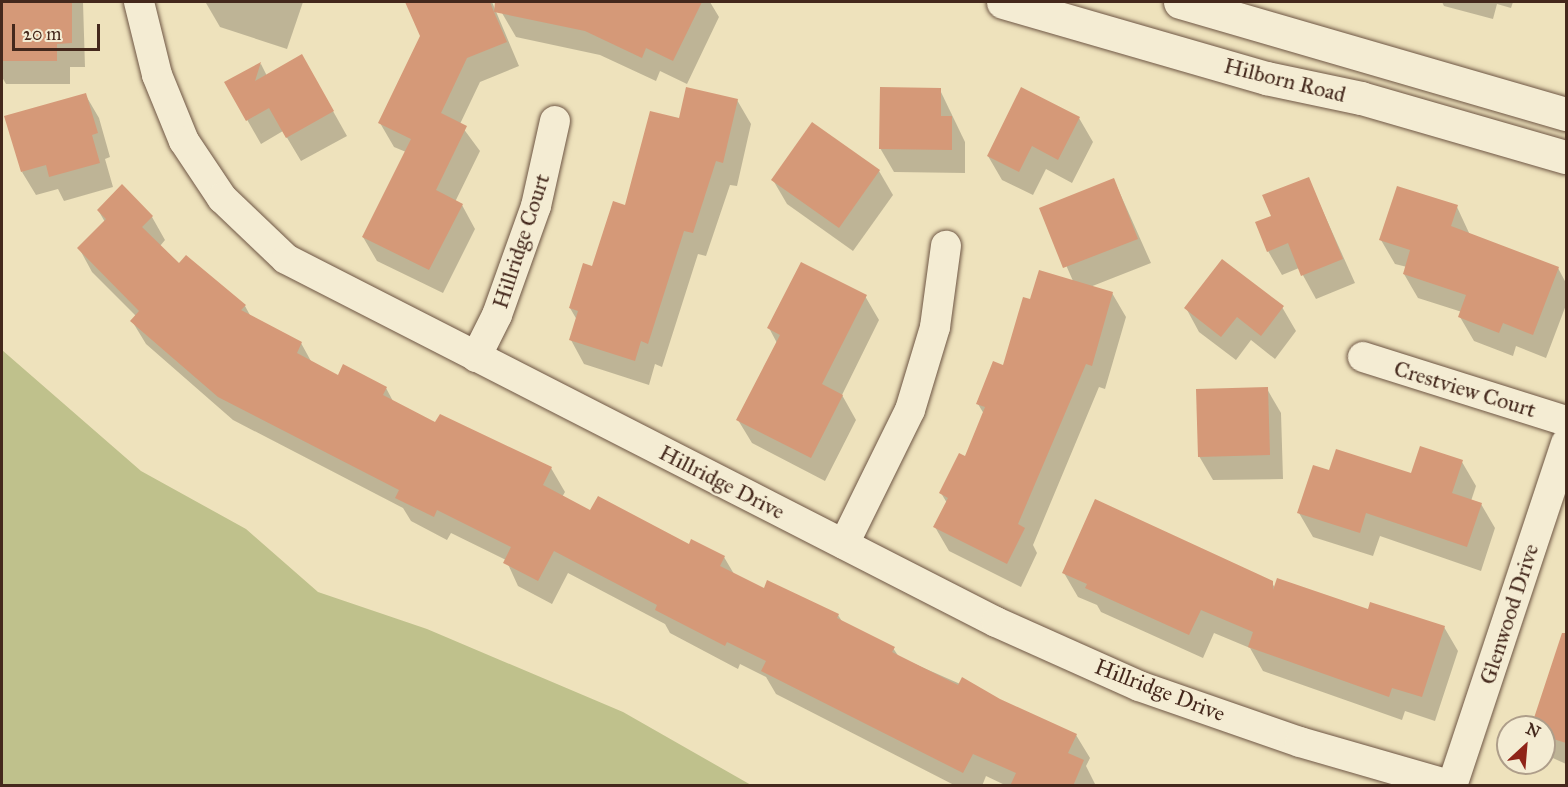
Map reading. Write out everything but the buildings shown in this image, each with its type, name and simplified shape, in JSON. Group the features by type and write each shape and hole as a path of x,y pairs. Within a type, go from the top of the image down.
{"street":[{"name":"Hillridge Drive","path":"140,2 157,75 183,141 222,198 286,259 996,622 1139,686 1300,742 1452,786"},
{"name":"Hilborn Road","path":"1003,2 1266,78 1361,98 1566,157"},
{"name":"Hilborn Road","path":"1180,2 1566,114"},
{"name":"Hillridge Court","path":"476,357 497,315 536,206 555,121"},
{"path":"844,543 910,410 935,327 946,246"},
{"name":"Crestview Court","path":"1363,357 1566,421"},
{"name":"Glenwood Drive","path":"1452,786 1566,443"}],"green space":[{"path":"2,350 141,471 246,529 318,592 427,629 623,712 751,785 2,785"}]}
